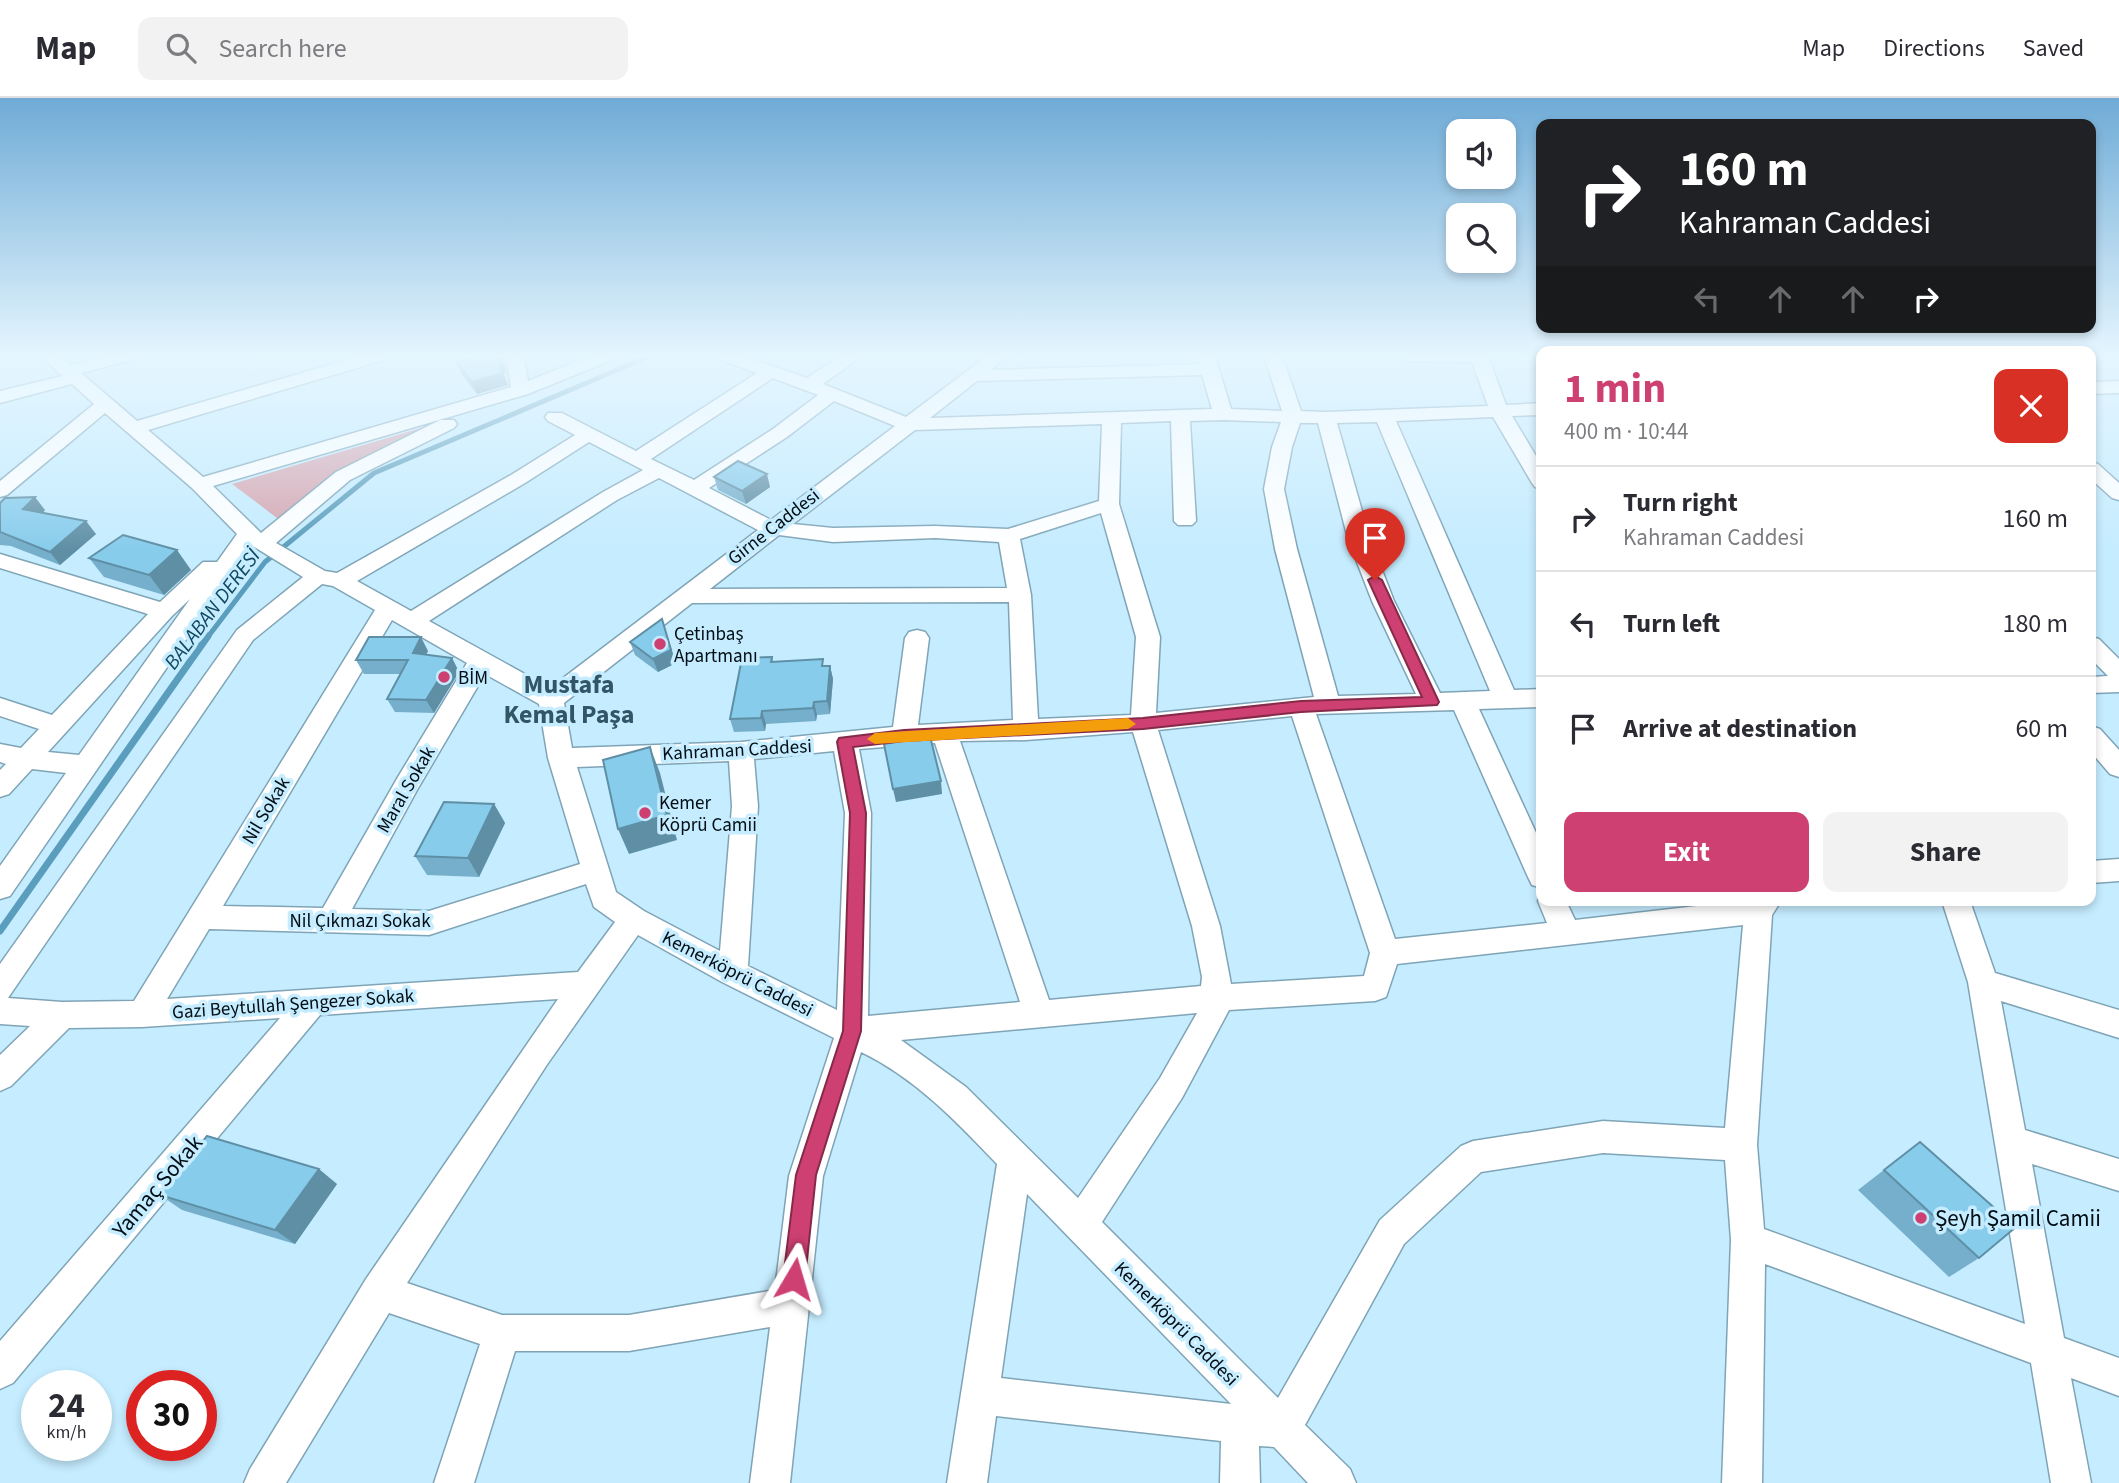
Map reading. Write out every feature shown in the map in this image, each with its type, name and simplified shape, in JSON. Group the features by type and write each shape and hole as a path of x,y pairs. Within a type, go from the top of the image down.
{"street":[{"path":"0,491 85,421"},
{"path":"124,421 199,484 260,541 400,614 551,699"},
{"path":"133,428 158,421"},
{"path":"199,484 414,421"},
{"path":"0,787 164,611 343,476 456,421"},
{"path":"562,421 771,528 833,535 935,532 1009,536 1109,504"},
{"path":"637,459 696,421"},
{"path":"694,489 796,421"},
{"path":"899,421 907,424 1022,421"},
{"name":"Girne Caddesi","path":"551,699 911,421"},
{"path":"1080,1225 1171,1088 1214,1012 1217,977 1206,926 1143,723 1148,636 1109,504 1112,421"},
{"path":"1180,421 1185,521"},
{"path":"852,1031 1215,998 1375,988 1385,953 1315,706 1274,489 1282,447 1291,421"},
{"path":"1326,421 1359,539 1383,601 1432,702"},
{"path":"1386,421 1506,699"},
{"path":"1505,421 1536,473"},
{"path":"0,988 245,635 329,578 518,479 589,434"},
{"path":"400,614 659,470"},
{"path":"2096,473 2119,495"},
{"path":"1009,536 1020,595 1026,731"},
{"path":"0,888 87,766 260,541"},
{"path":"0,561 164,611"},
{"path":"684,596 1020,595"},
{"name":"Nil Sokak","path":"142,1014 201,917 400,614"},
{"path":"904,735 917,638"},
{"path":"2096,650 2119,673"},
{"name":"Maral Sokak","path":"331,920 407,784 482,659"},
{"path":"2096,685 2119,684"},
{"name":"Kahraman Caddesi","path":"561,758 741,751 904,735 1026,731 1143,723 1315,706 1536,698"},
{"name":"Kemerköprü Caddesi","path":"551,699 561,758 604,898 634,919 733,973 895,1053 956,1098 1336,1483"},
{"path":"1463,701 1536,864"},
{"path":"0,707 58,726"},
{"path":"945,734 1039,1014"},
{"path":"770,1483 806,1175 852,1031 858,813 845,742"},
{"path":"2096,742 2119,767"},
{"path":"733,973 745,806 741,751"},
{"path":"0,753 87,766"},
{"name":"Nil Çıkmazı Sokak","path":"201,917 429,923 596,870"},
{"path":"2096,872 2119,870"},
{"path":"1554,906 1566,932"},
{"path":"1385,953 1763,906 1740,1145 1748,1240 1742,1483"},
{"path":"1958,906 1983,982 2071,1483"},
{"path":"264,1483 379,1292 585,984 634,919"},
{"path":"1983,982 2119,1024"},
{"name":"Gazi Beytullah Şengezer Sokak","path":"0,1011 62,1015 142,1014 585,984"},
{"name":"Yamaç Sokak","path":"0,1370 313,1001"},
{"path":"0,1076 62,1015"},
{"path":"980,1395 1282,1429 1392,1232 1473,1157 1603,1137 1740,1145"},
{"path":"2010,1141 2119,1175"},
{"path":"967,1483 1014,1158"},
{"path":"1748,1240 2119,1377"},
{"path":"379,1292 502,1333 629,1333 791,1305"},
{"path":"454,1483 502,1333"},
{"path":"1240,1424 1240,1483"}],"shaded area":[{"path":"441,422 281,521 232,484"}],"building":[{"path":"738,461 767,474 742,491 714,477"},
{"path":"35,497 23,509 86,521 50,552 0,532 0,503 5,498"},
{"path":"123,535 177,550 149,575 89,558"},
{"path":"662,619 671,650 653,659 630,642"},
{"path":"369,637 421,637 413,653 452,658 426,700 387,699 408,660 356,660"},
{"path":"772,657 771,662 823,659 822,666 830,666 827,701 814,702 813,708 762,711 761,718 730,719 742,658"},
{"path":"930,736 941,781 893,789 884,744"},
{"path":"650,747 667,815 618,829 603,760"},
{"path":"444,802 494,804 468,858 415,856"},
{"path":"207,1136 319,1169 275,1230 160,1195"},
{"path":"1920,1142 2016,1227 1979,1258 1884,1170"}],"waterway":[{"name":"BALABAN DERESİ","path":"207,638 265,562 374,473 498,421"},
{"name":"BALABAN DERESİ","path":"0,931 208,636"}],"slow traffic":[{"path":"875,739 904,735 1128,724"}],"place":[{"name":"Çetinbaş Apartmanı","path":"660,644"},
{"name":"BİM","path":"444,677"},
{"name":"Kemer Köprü Camii","path":"645,813"},
{"name":"Şeyh Şamil Camii","path":"1921,1218"}],"district":[{"name":"Mustafa Kemal Paşa","path":"569,699"}],"route":[{"path":"794,1279 806,1175 852,1031 858,813 845,742 904,735 1026,731 1143,723 1301,706 1432,702 1375,580"}]}
